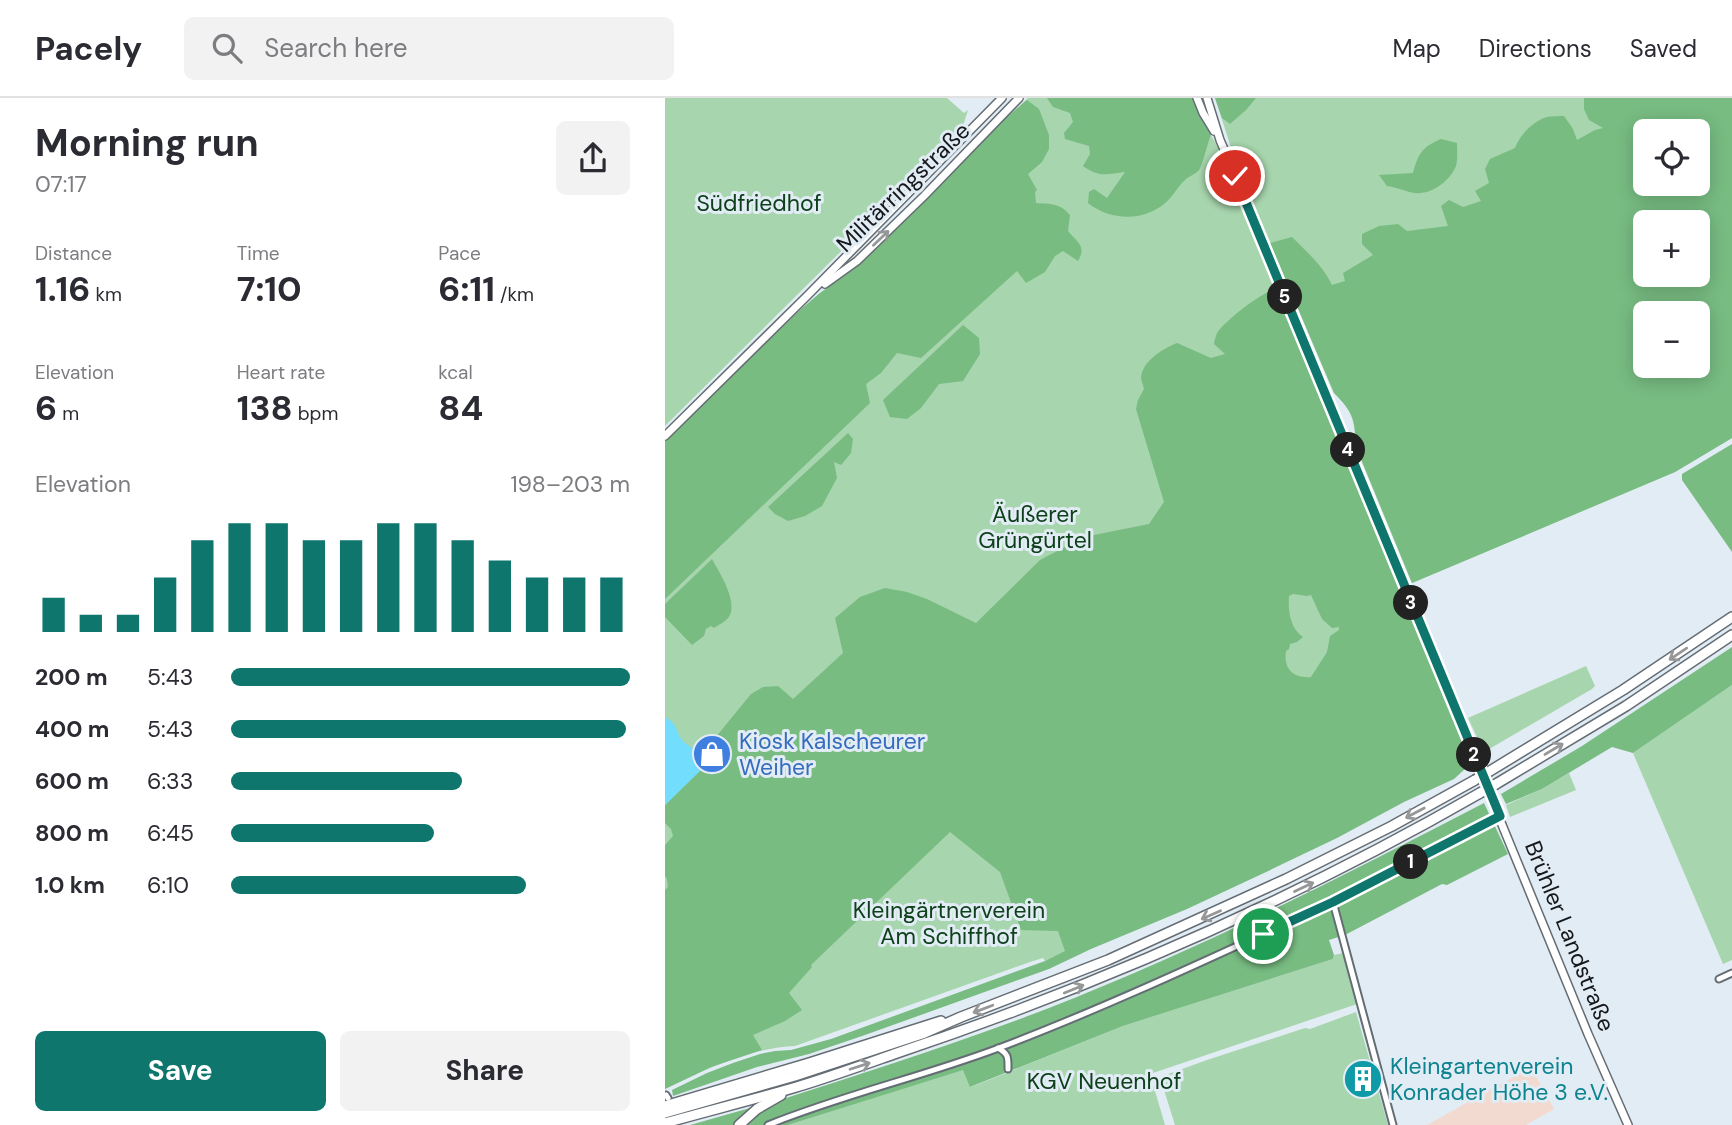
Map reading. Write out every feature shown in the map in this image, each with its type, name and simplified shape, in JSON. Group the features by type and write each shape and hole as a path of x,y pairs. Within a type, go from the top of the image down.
{"highway":[{"path":"665,1114 795,1076 922,1034 1108,960 1237,903 1392,826 1475,780 1633,685 1732,617"},
{"path":"665,1123 795,1087 954,1034 1048,1000 1185,943 1333,873 1496,784 1626,706 1732,635"},
{"path":"666,1099 809,1063 919,1027 961,1017"},
{"path":"739,1125 757,1109 795,1087"}],"main road":[{"name":"Militärringstraße","path":"665,436 1002,98"},
{"name":"Militärringstraße","path":"807,296 857,261 1019,98"},
{"name":"Brühler Landstraße","path":"1197,98 1220,140"},
{"name":"Brühler Landstraße","path":"1207,98 1220,140 1627,1125"}],"street":[{"path":"768,1125 805,1110 954,1064 1057,1025 1333,902 1500,816"},
{"path":"1333,902 1392,1125"},
{"path":"1719,979 1732,973"},
{"path":"997,1048 1005,1052 1008,1069"}],"shaded area":[{"path":"1531,1067 1554,1109 1526,1125 1427,1125"}],"green space":[{"name":"Südfriedhof","path":"665,98 947,98 964,113 968,110 963,126 936,157 665,426"},
{"name":"Äußerer Grüngürtel","path":"1028,98 1193,98 1203,122 1221,152 1457,723 1469,758 1313,837 1045,961 1043,958 1033,961 795,1046 744,1055 665,1089 665,441 800,310 858,266 993,129"},
{"path":"1047,98 1193,98 1211,134 1201,167 1182,183 1167,201 1146,214 1115,216 1096,209 1088,203 1089,192 1094,189 1107,198 1125,172 1099,174 1083,166 1090,154 1089,146 1065,139 1064,133 1073,122 1070,113 1053,107"},
{"path":"1215,98 1732,98 1732,438 1675,472 1412,583 1356,447 1352,417 1334,393 1235,160"},
{"path":"1215,98 1256,98 1230,124 1222,118"},
{"path":"1584,98 1732,98 1732,438 1675,472 1412,583 1356,447 1352,417 1334,393 1270,243 1292,237 1319,265 1332,285 1345,281 1343,273 1373,255 1362,244 1362,234 1379,226 1398,224 1407,231 1448,226 1441,206 1449,200 1463,207 1481,201 1475,191 1489,183 1485,169 1490,159 1515,148 1532,125 1547,117 1564,116 1577,140 1603,128 1589,120 1584,109"},
{"path":"1027,100 1039,109 1049,135 1049,149 1042,162 1028,174 1037,190 1036,203 1059,206 1070,215 1068,231 1081,248 1078,261 1063,251 1055,256 1045,272 1026,283 1017,271 921,358 897,353 881,373 866,384 870,403 665,599 665,441 800,310 858,266 993,129"},
{"path":"1441,139 1457,143 1457,163 1453,172 1439,186 1427,192 1415,193 1387,186 1379,175 1413,173 1422,152"},
{"path":"1275,289 1469,758 1461,762 1465,769 1454,779 1337,838 1187,909 1049,969 809,1054 757,1067 673,1096 672,1090 733,1063 760,1054 791,1050 831,1039 1045,961 1065,951 1058,931 1021,930 1000,872 950,832 811,965 789,993 802,1010 753,1035 762,1050 711,1067 665,1089 665,890 668,887 665,876 665,845 673,836 665,823 665,805 705,766 705,757 702,754 751,694 763,687 778,686 793,699 843,653 835,618 860,597 885,588 907,592 976,623 1040,560 1084,537 1149,524 1164,502 1136,409 1144,389 1141,378 1145,366 1160,352 1177,343 1211,358 1225,354 1214,344 1219,331 1238,312","holes":["1311,595 1322,619 1332,628 1339,627 1339,630 1330,636 1327,652 1311,677 1294,674 1285,657 1290,644 1303,637 1295,629 1291,619 1289,596"]},
{"path":"963,325 979,338 980,354 963,381 939,384 921,408 907,419 890,417 883,400"},
{"path":"848,433 853,439 851,453 841,465 834,462 837,478 822,506 805,516 788,521 775,514 768,507"},
{"path":"1732,444 1732,552 1682,480 1682,474"},
{"path":"712,559 727,588 732,605 731,612 723,622 714,628 711,626 706,629 704,636 692,645 665,617 665,604"},
{"path":"1732,647 1732,685 1633,753 1612,747 1542,789 1506,804 1501,794 1582,746"},
{"path":"1586,666 1595,686 1592,689 1484,752 1468,718"},
{"path":"1732,685 1732,960 1723,964 1633,753"},
{"path":"1569,773 1576,790 1510,817 1506,805"},
{"path":"1484,803 1508,854 1447,885 1442,884 1345,935 1329,940 1333,959 1123,1026 970,1087 963,1070 788,1125 743,1125 774,1102 1015,1021 1105,985 1324,885"},
{"name":"KGV Neuenhof","path":"1343,953 1357,1004 1150,1074 1165,1125 788,1125 963,1069 971,1087 1123,1026 1333,959 1334,955"},
{"path":"1356,1012 1388,1125 1175,1125 1160,1077"},
{"path":"750,1108 734,1125 690,1125"}],"water":[{"path":"665,717 673,723 685,743 699,752 706,761 705,766 665,805"}],"place":[{"name":"Kiosk Kalscheurer Weiher","path":"712,754"},
{"name":"Kleingartenverein Konrader Höhe 3 e.V.","path":"1363,1079"}],"route":[{"path":"1235,176 1500,816 1333,902 1263,934"}],"park label":[{"name":"Kleingärtnerverein Am Schiffhof","path":"949,923"}]}
